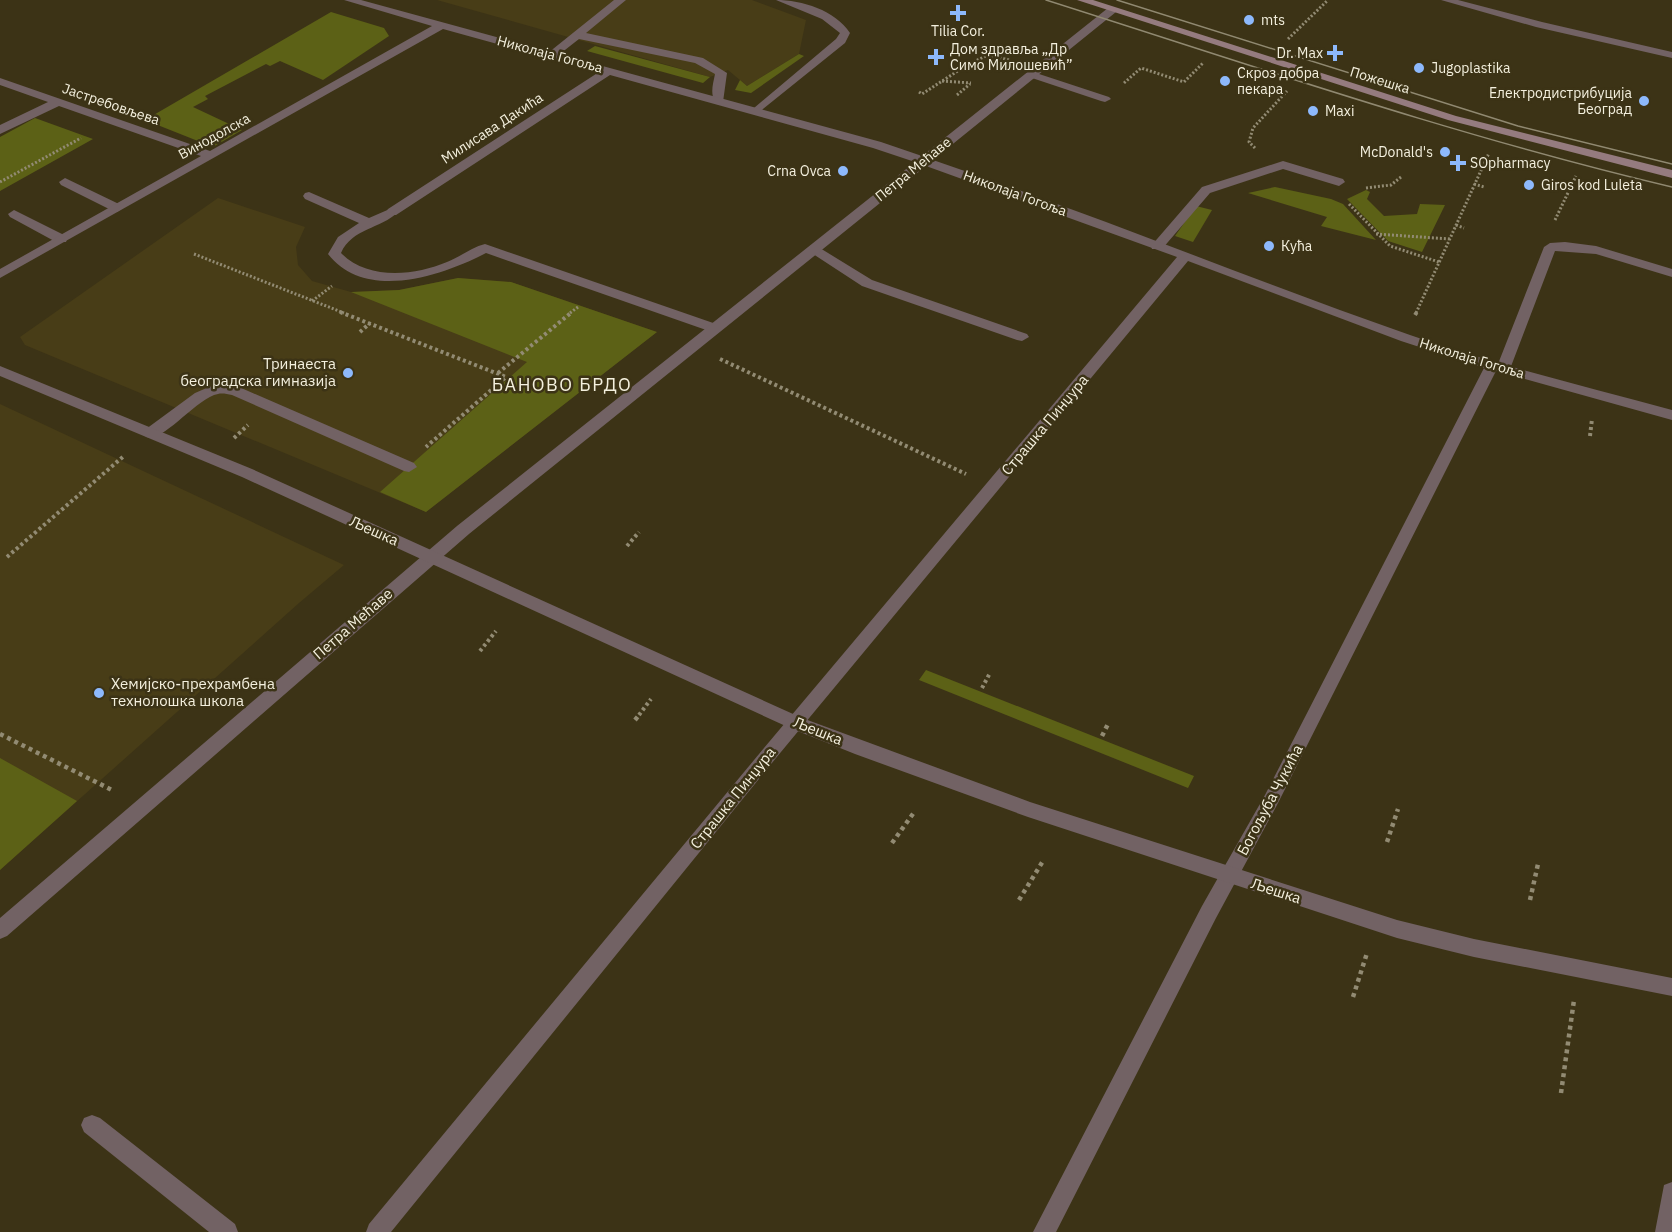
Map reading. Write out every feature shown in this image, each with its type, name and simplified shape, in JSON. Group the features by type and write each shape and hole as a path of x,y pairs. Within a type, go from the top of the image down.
{"main road":[{"name":"Пожешка","path":"1082,0 1452,118 1672,174"}],"street":[{"name":"Николаја Гогоља","path":"349,0 758,110 925,160 1406,338 1498,367 1672,415"},
{"path":"552,55 621,0"},
{"path":"758,110 841,40 845,33 842,27 828,18 781,0"},
{"path":"1446,0 1540,25 1672,55"},
{"name":"Петра Мећаве","path":"0,930 432,556 1112,10"},
{"name":"Винодолска","path":"0,274 442,25"},
{"path":"578,35 699,60 721,73 717,92 718,100"},
{"name":"Милисава Дакића","path":"598,288 485,248 447,267 404,276 376,276 356,272 341,264 334,254 337,245 345,237 392,212 609,70"},
{"path":"1033,75 1105,99"},
{"name":"Јастребовљева","path":"0,81 211,155"},
{"path":"0,130 58,101"},
{"path":"1157,246 1206,190 1283,165 1333,180"},
{"path":"65,182 117,208"},
{"path":"309,196 369,223"},
{"path":"14,214 61,239"},
{"name":"Богољуба Чукића","path":"1044,1232 1498,367 1550,247 1563,245 1585,248 1672,273"},
{"path":"815,249 867,283 1022,337"},
{"name":"Страшка Пинџура","path":"377,1232 796,723 1185,256"},
{"path":"598,288 714,328"},
{"name":"Љешка","path":"0,371 247,473 796,723 861,749 1028,809 1397,929 1474,948 1672,987"},
{"path":"151,434 200,396 216,389 234,390 407,466"},
{"path":"92,1125 227,1232"},
{"path":"1666,1232 1672,1193"}],"path":[{"path":"1283,44 1328,0"},
{"path":"1297,24 1302,26"},
{"path":"919,92 922,93 988,55 1011,60"},
{"path":"1105,99 1141,68 1184,82 1207,59"},
{"path":"941,81 971,83 957,95"},
{"path":"1254,128 1290,88"},
{"path":"0,182 113,120"},
{"path":"1418,309 1489,152"},
{"path":"1552,227 1577,175"},
{"path":"1392,185 1401,177"},
{"path":"1333,180 1334,197 1349,203 1376,234 1390,246 1439,262"},
{"path":"1474,184 1484,187"},
{"path":"1456,225 1464,228"},
{"path":"1376,234 1450,239"},
{"path":"194,254 506,377 407,466"},
{"path":"498,373 598,288"},
{"path":"360,332 370,323"},
{"path":"714,356 993,487"},
{"path":"7,557 125,455"},
{"path":"627,546 639,532"},
{"path":"480,651 496,632"},
{"path":"982,688 990,673"},
{"path":"634,720 651,699"},
{"path":"1102,736 1108,724"},
{"path":"0,734 97,783 145,804"},
{"path":"1387,842 1398,809"},
{"path":"892,843 915,811"},
{"path":"1019,900 1043,861"},
{"path":"1530,900 1538,864"},
{"path":"1353,997 1367,952"},
{"path":"1562,1092 1574,1000"}],"shaded area":[{"path":"437,0 752,0 806,20 799,54 747,86 728,70 710,77"},
{"name":"Тринаеста београдска гимназија","path":"218,198 305,227 296,247 298,265 312,281 351,292 399,290 458,278 511,282 657,332 426,512 25,345 20,337"},
{"name":"Хемијско-прехрамбена технолошка школа","path":"0,404 344,565 0,870"}],"green space":[{"path":"331,12 384,28 389,36 323,80 280,61 270,66 266,64 205,96 208,99 193,107 242,130 213,147 145,120"},
{"path":"595,46 710,77 703,83 587,51"},
{"path":"799,54 804,56 751,93 735,90 740,80 747,86"},
{"path":"35,118 93,139 0,191 0,137"},
{"path":"1275,187 1331,199 1343,204 1376,240 1321,226 1327,217 1248,193"},
{"path":"1366,190 1370,192 1367,199 1384,216 1417,214 1420,204 1445,205 1422,252 1388,241 1347,199"},
{"path":"1196,206 1212,210 1193,242 1175,236"},
{"path":"458,278 511,282 657,332 426,512 380,492 527,362 351,292 399,290"},
{"path":"926,670 1194,776 1188,788 919,680"},
{"path":"0,758 77,801 0,870"}],"tram line":[{"path":"1046,0 1436,123 1672,187"},
{"path":"1117,0 1518,126 1672,164"}],"place":[{"name":"Tilia Cor.","path":"958,13"},
{"name":"mts","path":"1249,20"},
{"name":"Dr. Max","path":"1335,53"},
{"name":"Дом здравља „Др Симо Милошевић”","path":"936,57"},
{"name":"Jugoplastika","path":"1419,68"},
{"name":"Скроз добра пекара","path":"1225,81"},
{"name":"Електродистрибуција Београд","path":"1644,101"},
{"name":"Maxi","path":"1313,111"},
{"name":"McDonald's","path":"1445,152"},
{"name":"SOpharmacy","path":"1458,163"},
{"name":"Crna Ovca","path":"843,171"},
{"name":"Giros kod Luleta","path":"1529,185"},
{"name":"Кућа","path":"1269,246"},
{"name":"Тринаеста београдска гимназија","path":"348,373"},
{"name":"Хемијско-прехрамбена технолошка школа","path":"99,693"}],"district":[{"name":"БАНОВО БРДО","path":"562,385"}]}
